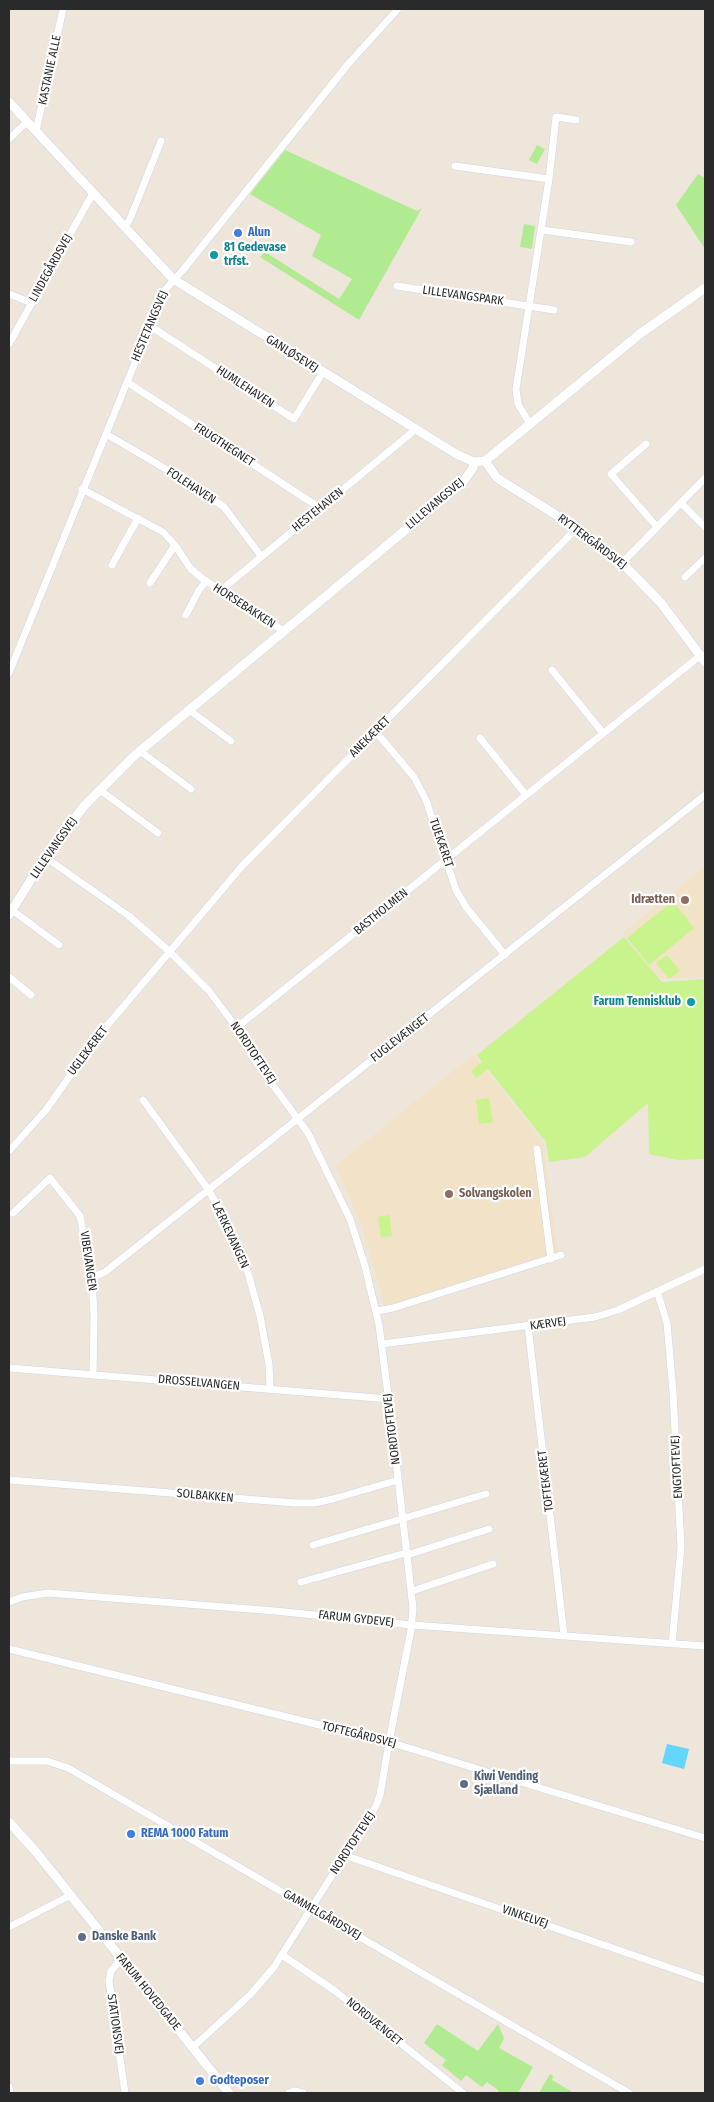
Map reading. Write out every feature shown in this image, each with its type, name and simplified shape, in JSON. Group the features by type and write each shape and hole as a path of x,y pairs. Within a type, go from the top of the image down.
{"street":[{"name":"KASTANIE ALLE","path":"36,132 63,9"},
{"name":"HESTETANGSVEJ","path":"9,673 82,488 106,434 164,290 183,270 349,63 398,9"},
{"name":"GANLØSEVEJ","path":"9,102 173,279 456,454 474,462"},
{"path":"530,424 518,404 516,389 550,180 556,117 576,120"},
{"path":"9,139 27,122"},
{"path":"125,227 130,219 161,141"},
{"path":"455,166 550,180"},
{"name":"LINDEGÅRDSVEJ","path":"9,344 93,193"},
{"path":"542,230 631,242"},
{"name":"LILLEVANGSPARK","path":"396,286 554,310"},
{"path":"474,462 485,461 641,333 705,288"},
{"path":"9,294 32,303"},
{"name":"HUMLEHAVEN","path":"150,326 294,419 323,372"},
{"name":"FRUGTHEGNET","path":"127,382 320,508"},
{"name":"HESTEHAVEN","path":"220,591 416,429"},
{"name":"FOLEHAVEN","path":"106,434 183,479 224,507 261,556"},
{"path":"646,444 611,474 657,527"},
{"name":"RYTTERGÅRDSVEJ","path":"485,461 497,478 577,528 622,563 661,603 703,659"},
{"name":"LILLEVANGSVEJ","path":"58,945 10,912 45,857 84,806 140,751 282,630 463,482 472,469 474,462"},
{"path":"622,563 705,478"},
{"name":"HORSEBAKKEN","path":"82,488 163,532 175,545 191,569 206,582 282,630"},
{"path":"681,502 705,527"},
{"path":"112,565 138,518"},
{"name":"ANEKÆRET","path":"169,951 243,865 577,528"},
{"path":"150,583 175,545"},
{"path":"685,577 705,558"},
{"name":"HORSEBAKKEN","path":"186,615 199,590 206,582"},
{"name":"BASTHOLMEN","path":"236,1028 603,733 703,659"},
{"path":"552,670 603,733"},
{"path":"189,710 231,741"},
{"name":"TUEKÆRET","path":"376,732 414,777 426,800 456,890 466,907 505,955"},
{"path":"480,738 526,795"},
{"path":"140,751 190,789"},
{"path":"100,790 158,833"},
{"name":"FUGLEVÆNGET","path":"92,1278 105,1272 705,795"},
{"name":"NORDTOFTEVEJ","path":"45,857 129,916 169,951 209,991 236,1028 253,1058 298,1118 325,1166 350,1219 376,1311 382,1344 412,1591 412,1625 388,1742 380,1795 376,1806 282,1955 250,1995 192,2048"},
{"name":"UGLEKÆRET","path":"9,1150 46,1110 95,1040 169,951"},
{"path":"9,977 31,995"},
{"name":"LÆRKEVANGEN","path":"143,1100 208,1189 232,1233 260,1316 269,1364 270,1389"},
{"path":"537,1149 551,1258"},
{"name":"VIBEVANGEN","path":"13,1213 50,1178 80,1216 92,1278 94,1316 93,1375"},
{"path":"376,1311 393,1308 561,1255"},
{"name":"KÆRVEJ","path":"382,1344 595,1317 618,1310 705,1269"},
{"name":"ENGTOFTEVEJ","path":"657,1291 667,1332 673,1392 681,1548 672,1644"},
{"name":"TOFTEKÆRET","path":"528,1326 564,1635"},
{"name":"DROSSELVANGEN","path":"9,1368 388,1399"},
{"name":"SOLBAKKEN","path":"9,1480 295,1503 314,1503 333,1499 398,1480"},
{"path":"314,1545 486,1494"},
{"path":"301,1582 407,1554 489,1529"},
{"path":"412,1591 493,1564"},
{"name":"FARUM GYDEVEJ","path":"9,1602 22,1597 48,1593 275,1610 412,1625 705,1646"},
{"name":"TOFTEGÅRDSVEJ","path":"9,1649 388,1742 705,1838"},
{"name":"GAMMELGÅRDSVEJ","path":"9,1760 47,1761 68,1768 629,2093"},
{"name":"FARUM HOVEDGADE","path":"9,1822 71,1895 229,2093"},
{"name":"VINKELVEJ","path":"344,1855 705,1980"},
{"path":"9,1927 71,1895"},
{"name":"NORDVÆNGET","path":"282,1955 335,1991 463,2093"},
{"name":"STATIONSVEJ","path":"121,1959 111,1971 109,1981 125,2093"},
{"path":"9,2087 10,2093"},
{"path":"289,2093 294,2091 303,2093"}],"shaded area":[{"name":"Idrætten","path":"705,866 705,977 661,979 623,933"},
{"name":"Solvangskolen","path":"474,1054 543,1143 558,1254 395,1305 385,1306 361,1223 335,1166"}],"green space":[{"path":"537,145 545,149 537,164 529,160"},
{"path":"285,150 417,211 422,208 359,320 260,257 265,252 339,299 352,279 312,256 321,235 250,194"},
{"path":"698,174 705,178 705,249 676,205"},
{"path":"524,224 535,226 532,249 520,247"},
{"path":"673,901 694,928 649,965 627,938"},
{"path":"624,937 662,982 705,979 705,1159 678,1160 649,1154 648,1103 585,1157 549,1162 546,1142 488,1069 476,1078 471,1071 482,1062 477,1055"},
{"path":"667,955 680,971 669,979 656,963"},
{"path":"489,1098 493,1122 479,1124 476,1100"},
{"path":"389,1215 392,1236 381,1237 378,1217"},
{"path":"437,2024 478,2051 498,2024 504,2038 499,2048 533,2067 518,2093 499,2093 498,2090 487,2082 482,2087 466,2075 461,2081 442,2065 446,2060 424,2043"},
{"path":"550,2074 553,2076 552,2080 574,2093 539,2093"}],"water":[{"path":"667,1744 689,1749 684,1769 662,1763"}],"place":[{"name":"Alun","path":"238,233"},
{"name":"81 Gedevase trfst.","path":"214,255"},
{"name":"Idrætten","path":"685,900"},
{"name":"Farum Tennisklub","path":"691,1002"},
{"name":"Solvangskolen","path":"449,1194"},
{"name":"Kiwi Vending Sjælland","path":"464,1784"},
{"name":"REMA 1000 Fatum","path":"131,1834"},
{"name":"Danske Bank","path":"82,1937"},
{"name":"Godteposer","path":"200,2081"}]}
